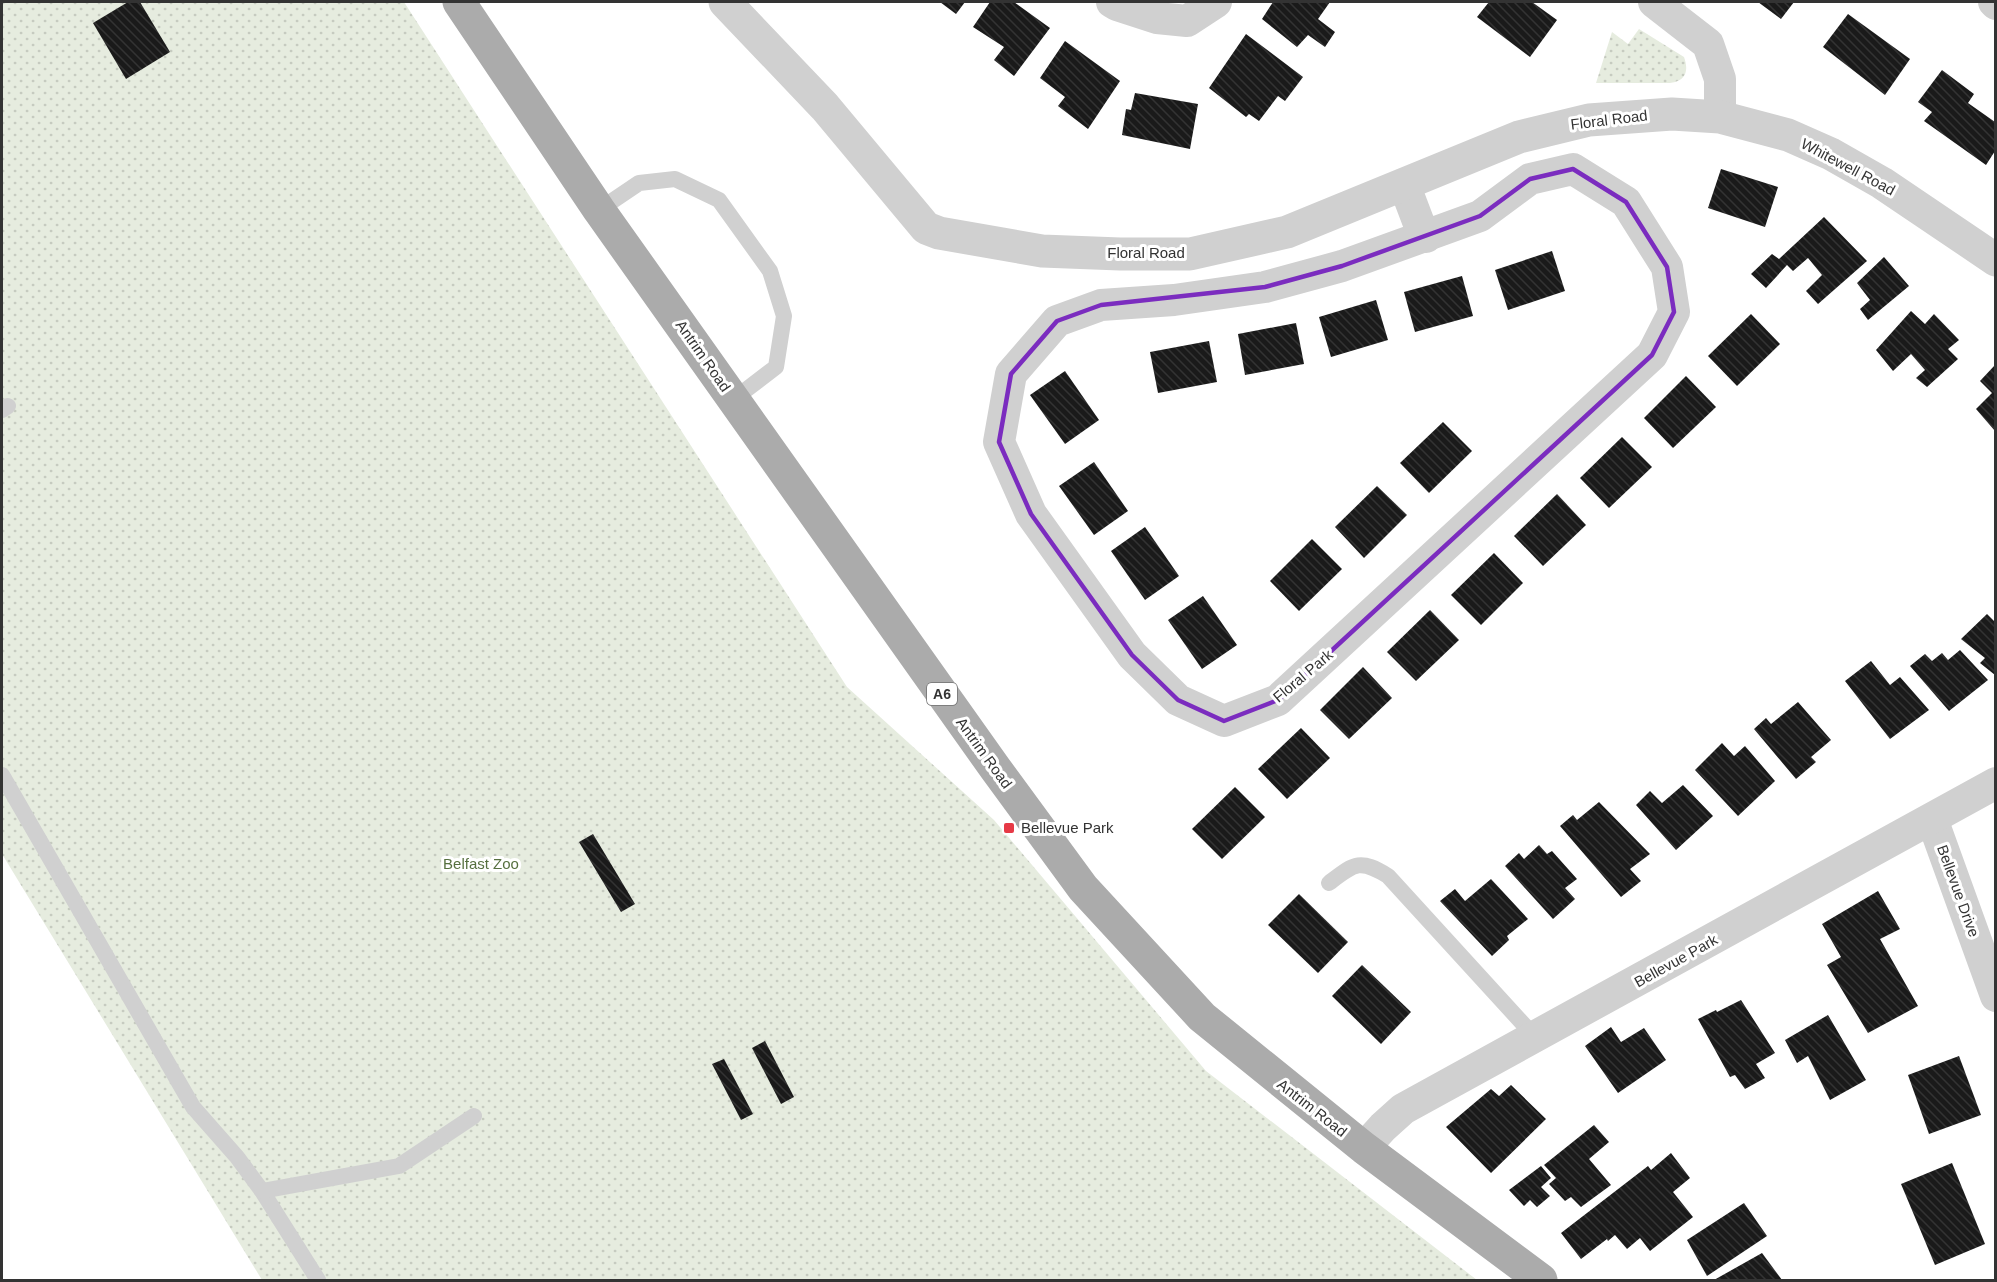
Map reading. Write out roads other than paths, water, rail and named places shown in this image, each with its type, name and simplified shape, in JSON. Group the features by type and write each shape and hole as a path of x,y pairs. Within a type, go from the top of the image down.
{"main road":[{"name":"Antrim Road","path":"459,2 599,210 995,768 1083,888 1202,1017 1364,1148 1541,1281"}],"street":[{"name":"Floral Road","path":"724,2 825,107 926,228 939,233 1042,252 1190,254 1287,232 1519,137 1589,120 1672,114 1720,117"},
{"path":"1112,2 1156,18 1187,21 1216,2"},
{"path":"1656,2 1708,44 1720,79 1720,117"},
{"name":"Whitewell Road","path":"1720,117 1788,135 1831,154 1882,183 1995,260"},
{"name":"Floral Park","path":"1573,169 1626,202 1667,267 1674,312 1652,355 1278,700 1224,721 1178,700 1132,655 1031,514 999,442 1011,374 1057,321 1101,305 1174,300 1265,287 1342,266 1426,237 1480,216 1530,179 1573,169"},
{"path":"1404,184 1426,237"},
{"name":"Bellevue Park","path":"1364,1148 1403,1109 1536,1038 1995,783"},
{"name":"Bellevue Drive","path":"1932,819 1995,996"}],"lane":[{"path":"599,210 639,183 675,179 719,200 770,271 784,316 776,367 734,399"},
{"path":"2,775 193,1107 237,1157 262,1191 318,1281"},
{"path":"1329,883 1353,865 1371,865 1388,876 1536,1038"},
{"path":"262,1191 399,1166 474,1116"}],"place":[{"name":"Bellevue Park","path":"1009,828"}],"park label":[{"name":"Belfast Zoo","path":"481,864"}]}
